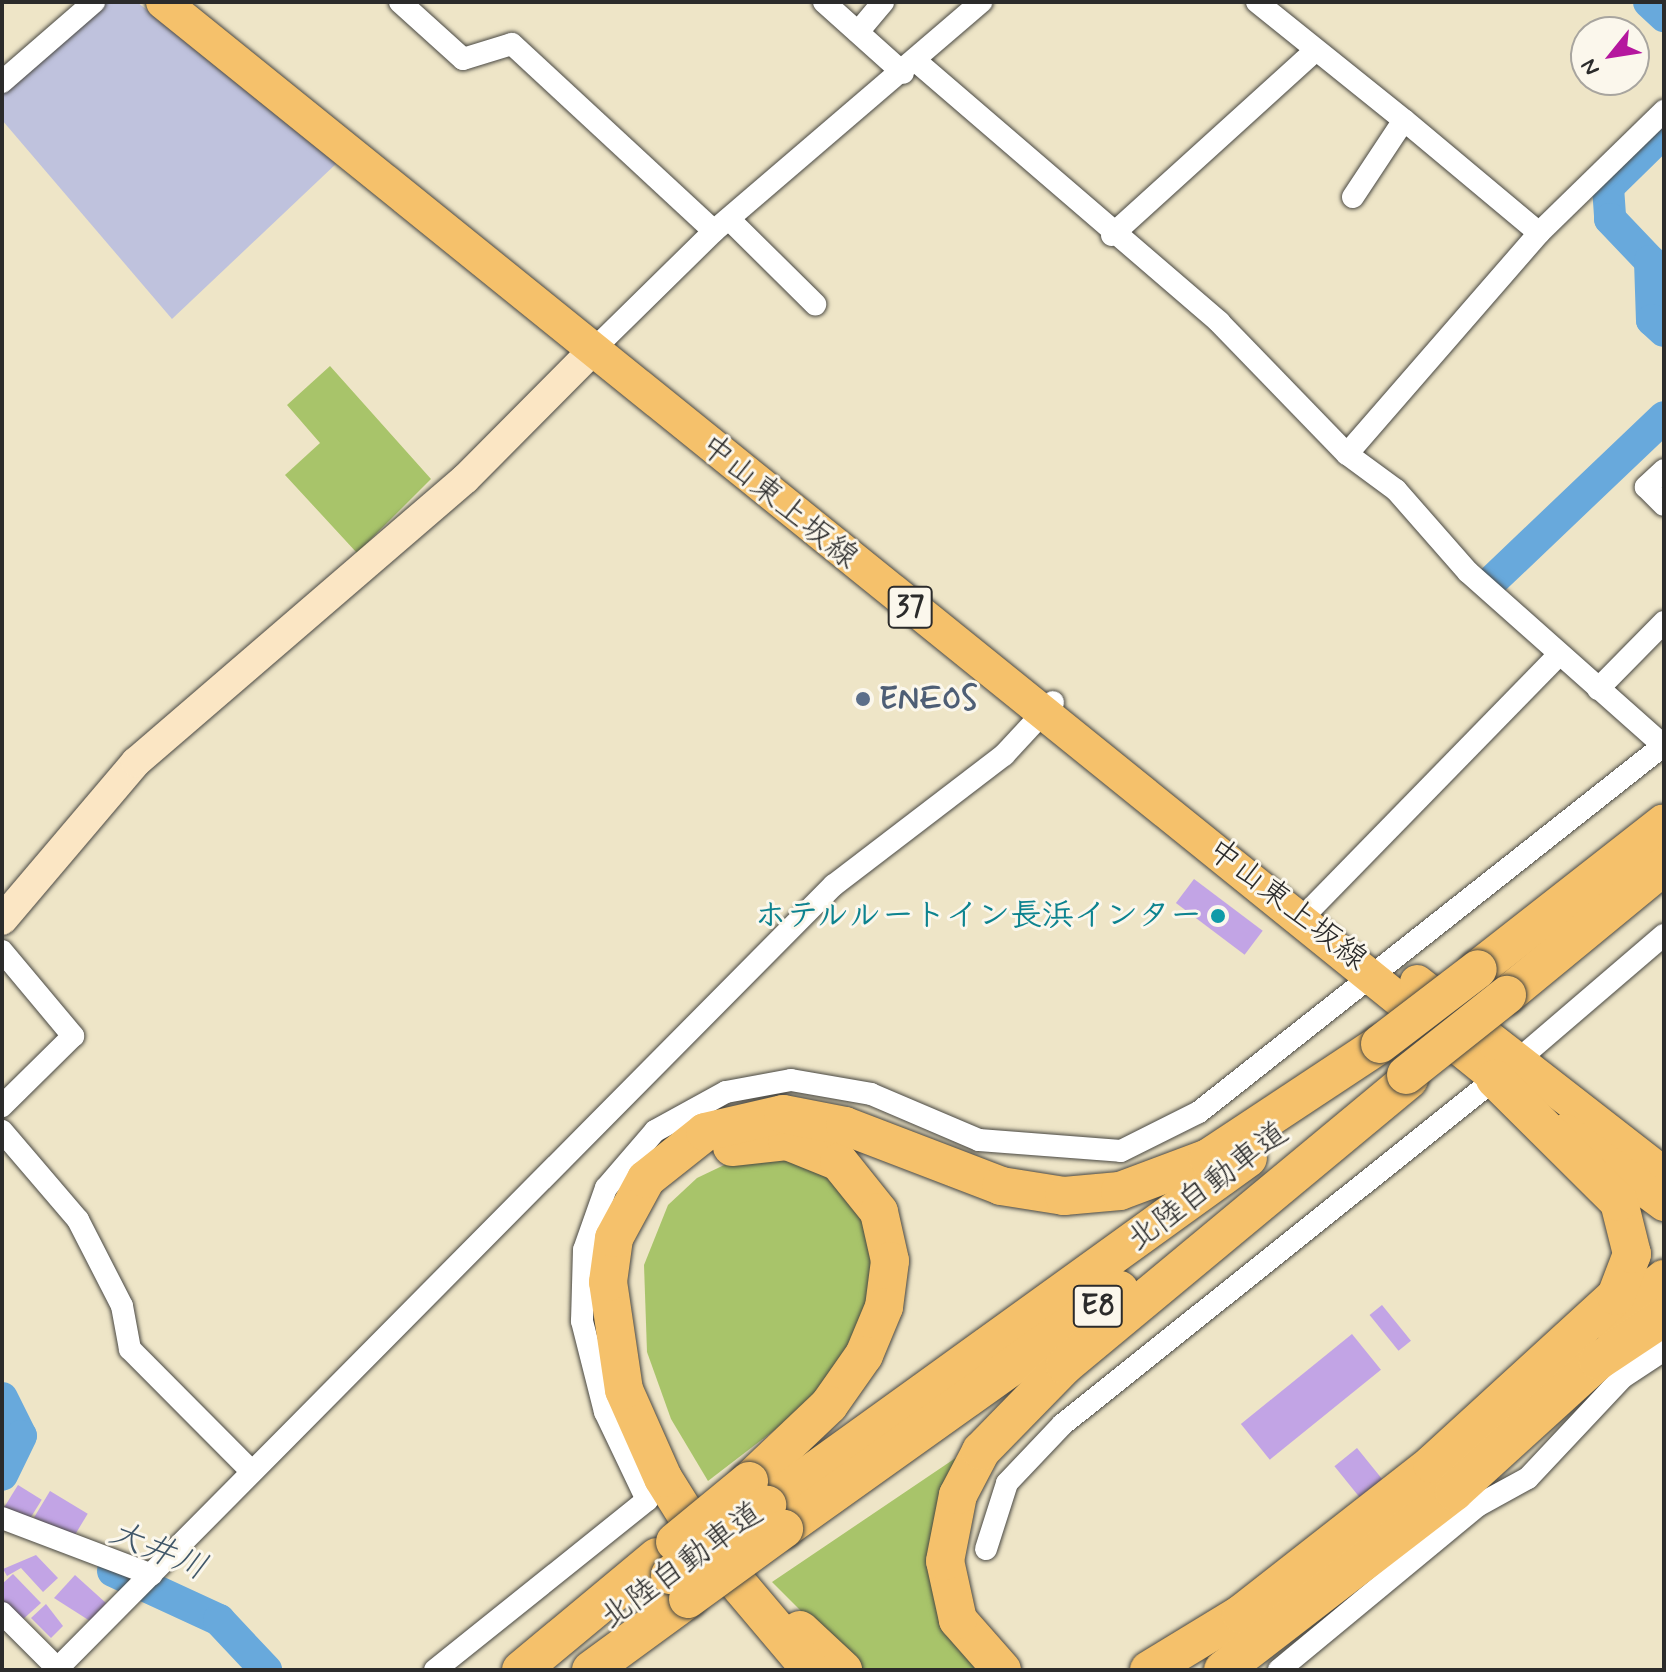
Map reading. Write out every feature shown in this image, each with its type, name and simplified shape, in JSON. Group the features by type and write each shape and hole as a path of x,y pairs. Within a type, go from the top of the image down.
{"highway":[{"path":"1002,1670 958,1620 945,1561 951,1516 981,1451 1053,1375 1664,823"},
{"name":"北陸自動車道","path":"541,1670 767,1505 1395,1063 1470,1025 1489,980 1664,866"},
{"path":"811,1670 703,1542 663,1478 624,1390 610,1334 608,1282 614,1238 646,1179 705,1132 783,1114 845,1126 1001,1186 1064,1196 1120,1191 1208,1158 1395,1063"},
{"path":"1432,1464 1604,1311 1632,1254 1611,1189 1506,1070"},
{"path":"521,1670 672,1577 767,1505 876,1330 888,1285 886,1236 868,1191 839,1162 787,1141 744,1143 706,1158 658,1200 636,1244 630,1324 653,1408 697,1496 767,1594 843,1670"},
{"path":"1175,1670 1241,1614 1664,1279"},
{"path":"1223,1670 1454,1492 1664,1308"},
{"path":"1623,1341 1664,1317"},
{"name":"北陸自動車道","path":"591,1670 672,1577"},
{"path":"1149,1670 1241,1614"}],"main road":[{"name":"中山東上坂線","path":"163,2 598,344 1049,707 1384,969 1664,1204"},
{"name":"中山東上坂線","path":"193,2 598,344"},
{"name":"中山東上坂線","path":"1506,1070 1664,1174"}],"street":[{"path":"2,82 94,2"},
{"path":"400,2 463,59 512,44 815,304"},
{"path":"435,1670 647,1500 598,1382 582,1321 584,1250 606,1188 655,1131 726,1092 791,1080 871,1094 979,1140 1121,1151 1199,1112 1664,745 1468,572 1396,490 1347,454 1219,322 910,68 858,32 824,2"},
{"path":"858,32 883,2"},
{"path":"2,920 136,762 465,479 598,344 722,225 910,68 981,2"},
{"path":"1257,2 1313,53 1404,120 1539,233"},
{"path":"1112,235 1313,53"},
{"path":"1347,454 1539,233 1664,111"},
{"path":"1353,197 1404,120"},
{"path":"1664,470 1646,487 1664,505"},
{"path":"1598,689 1664,622"},
{"path":"1310,912 1559,655"},
{"path":"2,1613 58,1670 834,885 1004,755 1049,707"},
{"path":"986,1549 1007,1483 1063,1424 1506,1070 1664,935"},
{"path":"2,951 73,1036 2,1106"},
{"path":"2,1131 78,1220 122,1306 130,1349 252,1472"},
{"path":"1279,1670 1477,1506 1528,1478 1623,1377 1664,1350"},
{"path":"2,1518 144,1582"}],"shaded area":[{"path":"105,2 137,2 338,162 172,319 2,120 2,94"}],"green space":[{"path":"330,366 431,479 357,553 285,475 320,443 287,405"},
{"path":"780,1151 844,1182 866,1221 874,1253 868,1315 819,1396 708,1481 671,1419 647,1352 644,1265 668,1205 697,1178 743,1156"},
{"path":"963,1453 944,1628 979,1670 860,1670 772,1582"}],"building":[{"name":"ホテルルートイン長浜インター","path":"1194,879 1263,931 1245,955 1176,903"},
{"path":"1382,1305 1411,1341 1399,1351 1370,1315"},
{"path":"1352,1334 1381,1370 1270,1460 1241,1424"},
{"path":"1357,1448 1419,1525 1397,1543 1334,1466"},
{"path":"18,1485 42,1500 27,1523 4,1508"},
{"path":"50,1491 88,1514 72,1540 34,1518"},
{"path":"36,1555 58,1578 43,1592 21,1568 7,1576 3,1569"},
{"path":"13,1574 41,1603 20,1622 2,1603 2,1584"},
{"path":"75,1575 106,1603 90,1621 54,1598"},
{"path":"46,1604 63,1626 51,1638 31,1618"}],"waterway":[{"path":"1649,2 1664,16"},
{"path":"1664,132 1608,187 1610,219 1650,261 1652,320 1664,331"},
{"path":"1491,582 1664,417"},
{"name":"大井川","path":"2,1398 21,1436 2,1475"},
{"name":"大井川","path":"113,1571 219,1620 266,1670"}],"place":[{"name":"ENEOS","path":"863,699"},
{"name":"ホテルルートイン長浜インター","path":"1218,916"}]}
